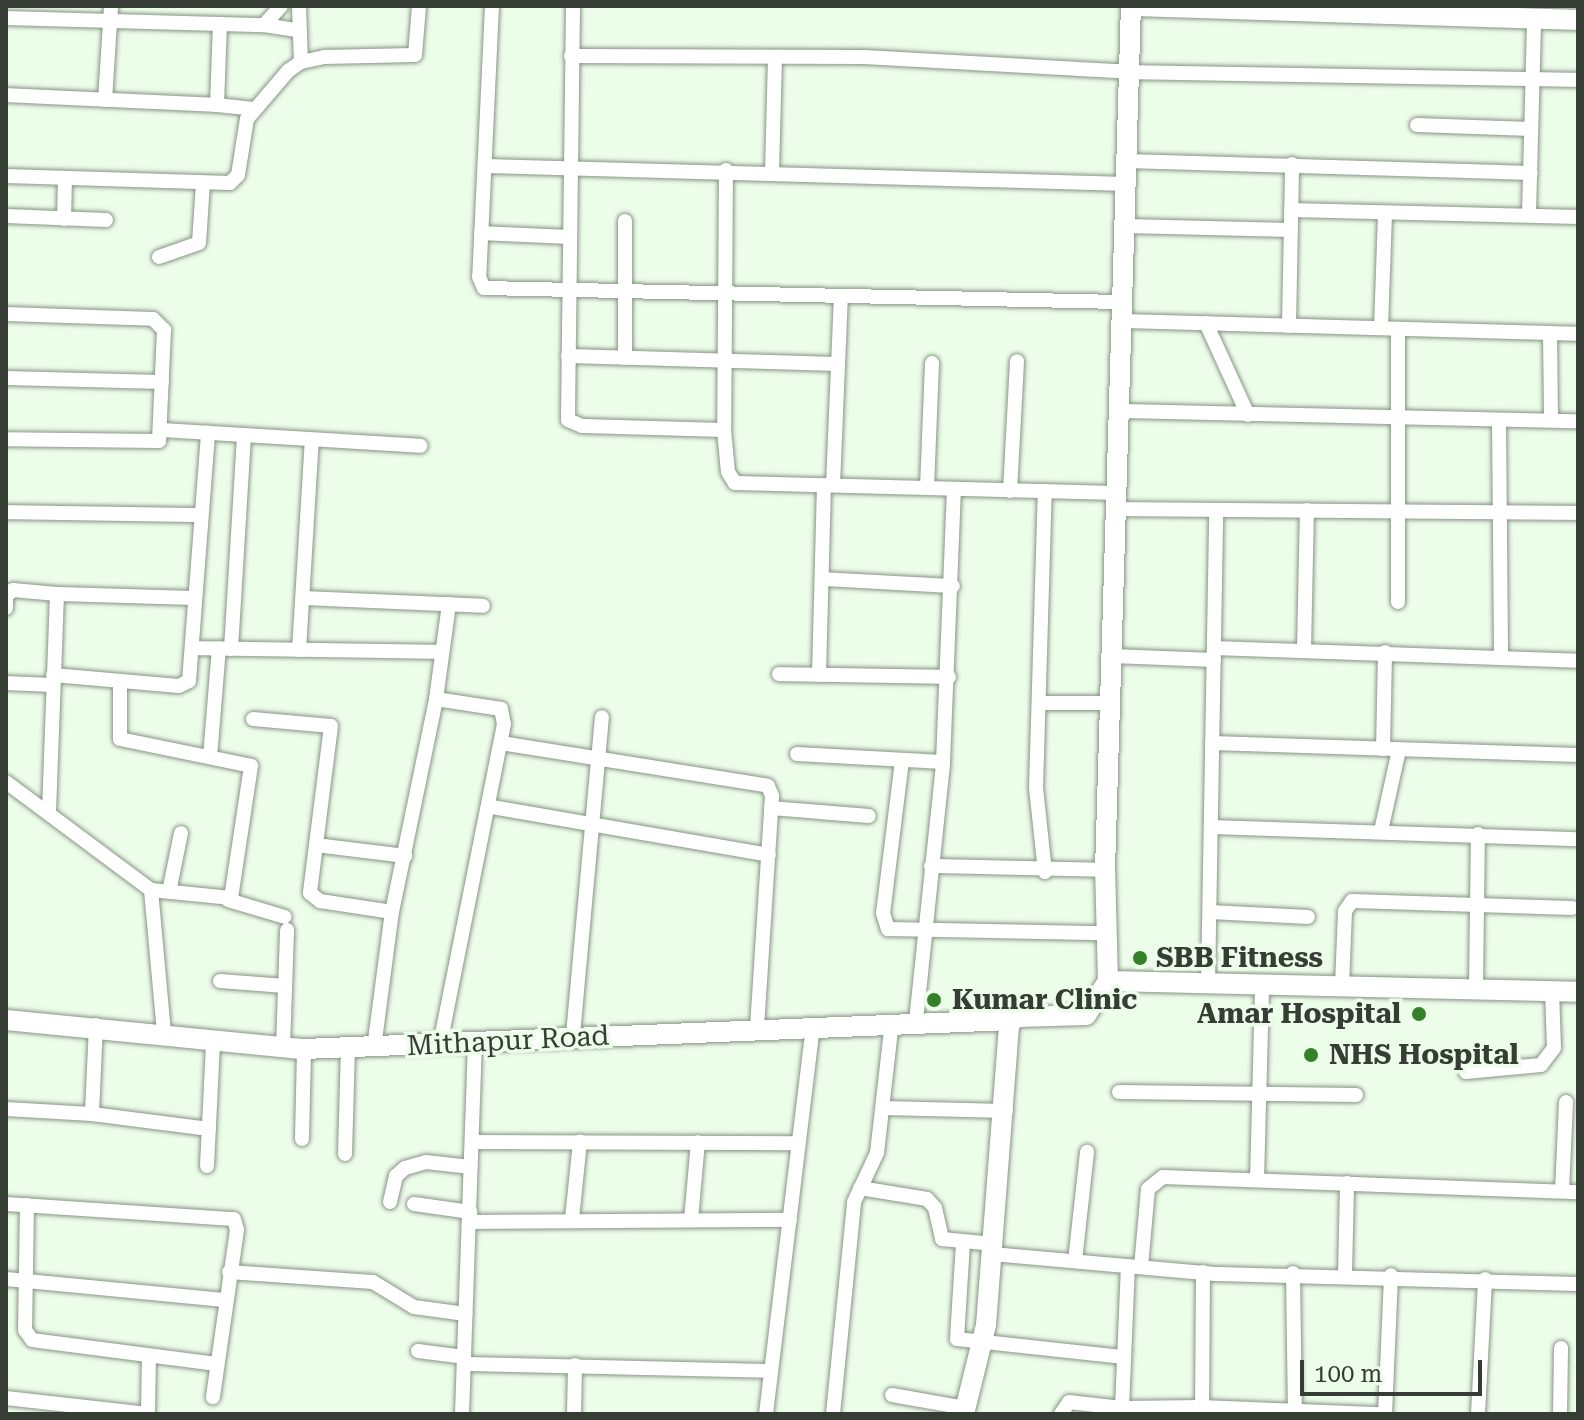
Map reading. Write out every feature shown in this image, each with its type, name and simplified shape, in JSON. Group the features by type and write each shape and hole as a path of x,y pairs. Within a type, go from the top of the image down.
{"street":[{"path":"105,100 111,6"},
{"path":"264,25 281,6"},
{"path":"299,6 301,62"},
{"path":"6,176 203,183 236,179 244,128 254,109 301,62 415,55 419,6"},
{"path":"492,6 479,277 484,288 721,290 1123,311 1206,323 1578,334"},
{"path":"573,6 568,237 571,423 724,430"},
{"path":"1578,20 1448,11 1134,6 1104,933 1108,981 1578,992"},
{"path":"6,18 264,25 300,31"},
{"path":"1529,214 1534,19"},
{"path":"217,105 220,25"},
{"path":"571,56 775,57 1130,72 1578,80"},
{"path":"772,172 775,57"},
{"path":"6,95 254,109"},
{"path":"1417,125 1531,129"},
{"path":"1127,161 1531,173"},
{"path":"1289,326 1292,164"},
{"path":"486,166 726,170 1127,184"},
{"path":"726,170 721,290 724,430 728,472 735,483 1045,491 1216,510 1578,513"},
{"path":"64,219 65,179"},
{"path":"159,257 199,243 203,183"},
{"path":"1291,210 1578,217"},
{"path":"1381,328 1385,213"},
{"path":"6,216 106,220"},
{"path":"625,221 625,358"},
{"path":"1125,226 1291,230"},
{"path":"481,233 568,237"},
{"path":"819,675 841,296"},
{"path":"6,314 159,320 164,330 159,441 153,444 6,439"},
{"path":"1206,323 1248,415"},
{"path":"1398,329 1394,420 1398,602"},
{"path":"1550,333 1551,420"},
{"path":"568,356 838,364"},
{"path":"1010,491 1017,361"},
{"path":"927,488 932,363"},
{"path":"6,378 162,382"},
{"path":"1120,411 1394,420 1578,421"},
{"path":"1499,420 1501,658"},
{"path":"161,430 421,446"},
{"path":"6,683 52,680 184,685 192,648 208,433"},
{"path":"210,757 225,649 244,435"},
{"path":"299,650 312,440"},
{"path":"916,1021 943,762 953,586 954,490"},
{"path":"1045,491 1036,805 1045,872"},
{"path":"1208,983 1216,510"},
{"path":"1304,650 1307,510"},
{"path":"6,512 201,515"},
{"path":"823,579 953,586"},
{"path":"6,608 6,596 13,590 195,598"},
{"path":"49,812 57,594"},
{"path":"303,598 483,606"},
{"path":"374,1048 392,912 436,699 449,604"},
{"path":"192,648 442,652"},
{"path":"1112,656 1304,650 1578,661"},
{"path":"1383,749 1385,652"},
{"path":"779,674 949,677"},
{"path":"120,681 120,739 241,760 252,771 228,900"},
{"path":"436,699 501,709 501,743 492,807 440,1045"},
{"path":"1039,703 1111,703"},
{"path":"573,1035 602,717"},
{"path":"253,719 331,726 309,886 315,899 392,912"},
{"path":"501,743 762,784 771,790 757,1030"},
{"path":"1212,743 1578,755"},
{"path":"1381,831 1399,750"},
{"path":"797,754 943,762"},
{"path":"902,761 884,925 902,932 926,928 1104,933"},
{"path":"6,782 151,890 228,900 286,924 285,986 302,1139"},
{"path":"492,807 592,827 769,855"},
{"path":"771,808 869,816"},
{"path":"1211,827 1578,839"},
{"path":"169,892 181,833"},
{"path":"1476,989 1478,834"},
{"path":"316,845 405,856"},
{"path":"931,866 1045,872 1105,870"},
{"path":"151,890 164,1034"},
{"path":"1342,986 1345,911 1352,901 1572,908"},
{"path":"1210,912 1308,917"},
{"path":"220,981 285,986"},
{"name":"Mithapur Road","path":"6,1020 96,1025 213,1042 348,1049 573,1035 669,1037 813,1025 1086,1015 1108,981"},
{"path":"1257,1180 1262,984"},
{"path":"1466,1072 1527,1068 1548,1059 1554,1048 1552,991"},
{"path":"892,1395 965,1411 980,1345 993,1249 1012,1020"},
{"path":"833,1414 854,1202 877,1153 892,1022"},
{"path":"92,1114 96,1025"},
{"path":"766,1414 813,1025"},
{"path":"207,1166 213,1042"},
{"path":"462,1414 475,1042"},
{"path":"345,1154 348,1049"},
{"path":"1119,1092 1259,1091 1356,1095"},
{"path":"1562,1191 1566,1102"},
{"path":"883,1108 1006,1111"},
{"path":"6,1109 92,1114 209,1129"},
{"path":"572,1219 580,1141"},
{"path":"472,1142 798,1143"},
{"path":"691,1220 698,1142"},
{"path":"1075,1261 1087,1152"},
{"path":"390,1202 396,1176 405,1168 426,1162 471,1167"},
{"path":"1122,1408 1134,1266 1151,1182 1163,1177 1578,1192"},
{"path":"1345,1274 1347,1183"},
{"path":"860,1188 927,1199 935,1208 937,1233 963,1243 1075,1261 1203,1272 1391,1275 1578,1284"},
{"path":"6,1204 229,1217 237,1230 224,1300 213,1397"},
{"path":"414,1204 470,1217 790,1220"},
{"path":"27,1205 25,1330 32,1340 216,1364"},
{"path":"963,1243 955,1335 961,1342 1124,1357"},
{"path":"229,1272 373,1282 414,1307 466,1314"},
{"path":"1202,1407 1203,1272"},
{"path":"1293,1273 1295,1411"},
{"path":"1061,1414 1069,1402 1164,1412 1202,1407 1382,1414 1391,1275"},
{"path":"6,1279 224,1300"},
{"path":"1478,1414 1485,1279"},
{"path":"1560,1414 1561,1348"},
{"path":"418,1351 464,1360 771,1371"},
{"path":"6,1398 73,1411 148,1413 149,1357"},
{"path":"574,1414 575,1365"}],"place":[{"name":"SBB Fitness","path":"1140,958"},
{"name":"Kumar Clinic","path":"934,1000"},
{"name":"Amar Hospital","path":"1419,1014"},
{"name":"NHS Hospital","path":"1311,1055"}]}
